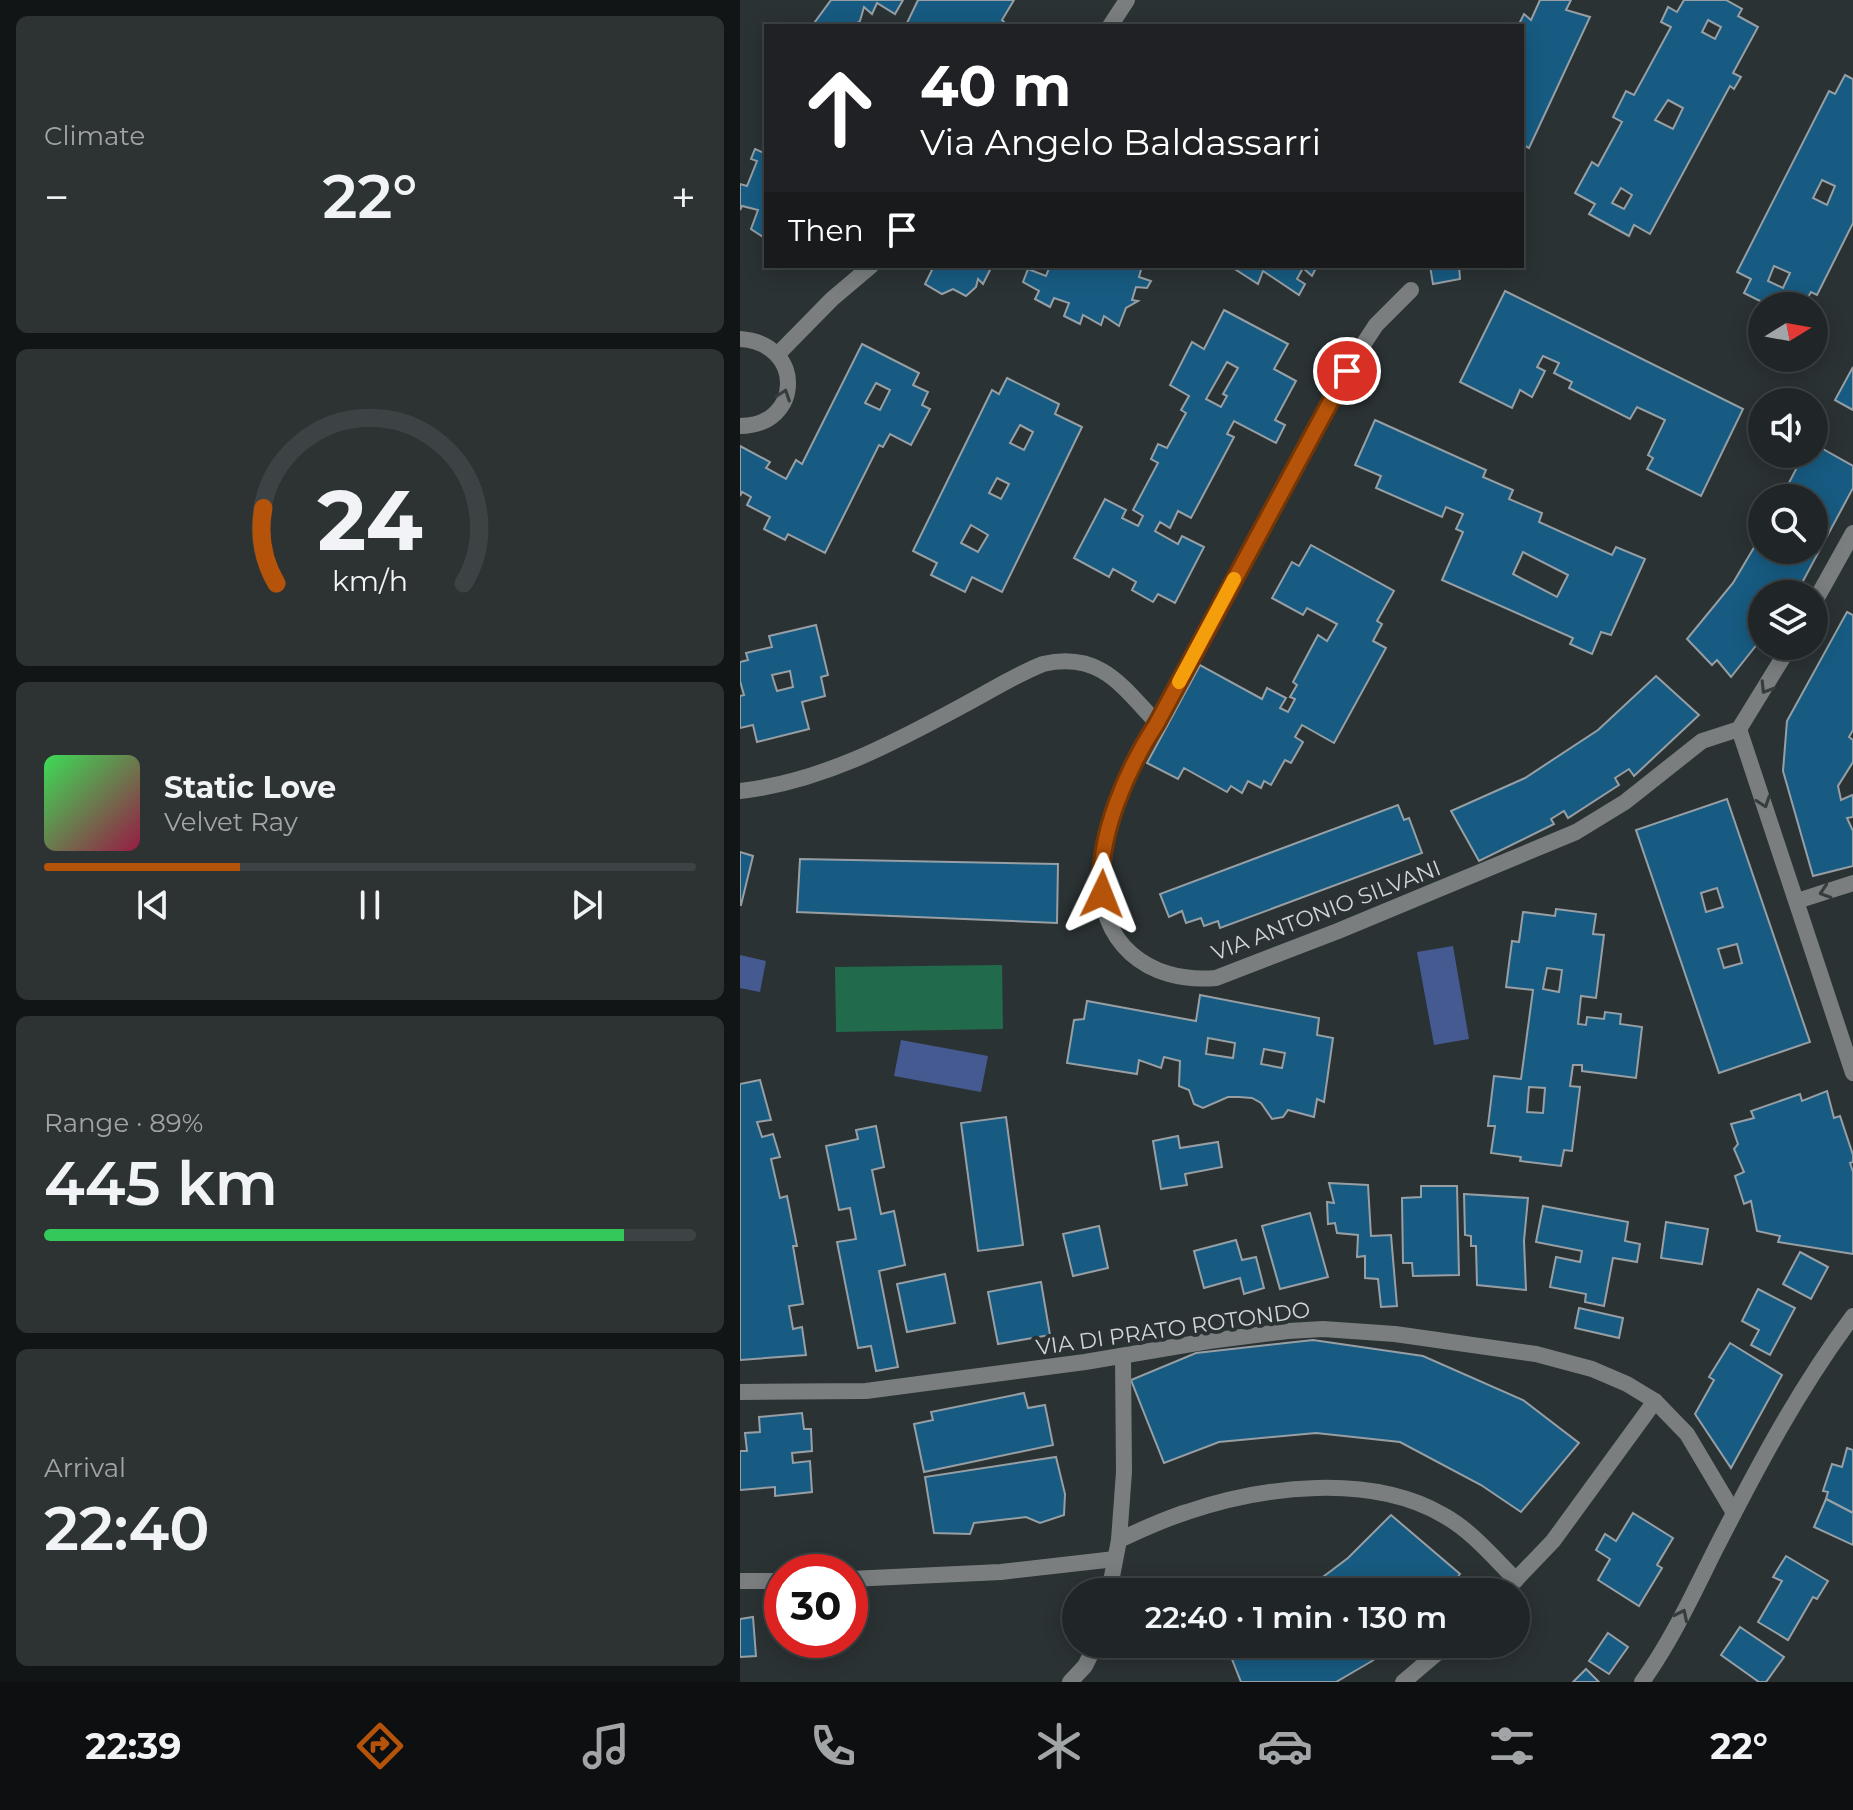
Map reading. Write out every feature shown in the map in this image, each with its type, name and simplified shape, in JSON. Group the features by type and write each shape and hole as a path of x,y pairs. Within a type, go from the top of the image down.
{"street":[{"path":"1111,24 1127,0"},
{"path":"778,354 832,299 869,268"},
{"name":"VIA ANTONIO SILVANI","path":"1411,290 1376,325 1353,360 1157,723 1137,754 1103,851 1102,894 1115,933 1134,958 1160,973 1194,979 1216,978 1576,832 1625,802 1702,741 1739,729"},
{"path":"740,339 754,339 767,344 778,354 789,381 787,395 780,408 756,425 740,426"},
{"path":"1827,580 1853,533"},
{"path":"1781,660 1739,729 1853,1073"},
{"path":"740,791 785,782 856,759 892,744 1034,667 1053,661 1082,661 1101,669 1121,684 1157,723"},
{"path":"1797,901 1853,883"},
{"path":"1642,1682 1676,1629 1734,1513 1804,1386 1853,1316"},
{"name":"VIA DI PRATO ROTONDO","path":"740,1392 866,1391 1288,1331 1323,1329 1385,1333 1536,1354 1611,1376 1655,1401 1696,1447 1734,1513"},
{"path":"1112,1578 1119,1540 1124,1472 1123,1356"},
{"path":"1517,1578 1571,1519 1655,1401"},
{"path":"1119,1540 1186,1512 1237,1498 1295,1489 1367,1491 1399,1497 1442,1514 1470,1533 1504,1578"},
{"path":"868,1578 1001,1572 1115,1559"},
{"path":"740,1581 764,1581"},
{"path":"1070,1682 1089,1658"},
{"path":"1403,1682 1431,1658"}],"green space":[{"path":"1002,965 1003,1029 836,1032 835,967"}],"water":[{"path":"1453,946 1469,1039 1434,1045 1417,952"},
{"path":"740,955 766,961 760,992 740,988"},
{"path":"901,1040 988,1056 981,1092 894,1076"}],"building":[{"path":"831,0 903,0 895,14 877,3 872,14 864,7 860,21 856,24 813,24"},
{"path":"918,0 1014,0 1002,20 1006,24 907,23"},
{"path":"1540,0 1571,0 1566,10 1590,17 1529,148 1524,145 1524,24 1519,24 1524,14 1531,20"},
{"path":"1684,0 1726,0 1742,9 1738,16 1758,27 1733,73 1741,77 1734,89 1730,86 1650,234 1634,225 1629,236 1589,214 1595,204 1575,193 1592,162 1598,166 1622,122 1613,117 1626,91 1634,95 1671,27 1661,22 1668,7 1677,12","holes":["1708,20 1721,27 1715,39 1702,32","1668,100 1683,108 1673,129 1655,120","1621,188 1632,195 1624,209 1612,203"]},
{"path":"1845,75 1853,79 1853,223 1818,292 1748,292 1748,295 1744,293 1751,279 1737,272 1829,91 1835,94","holes":["1822,180 1835,186 1827,205 1813,198","1774,266 1790,273 1783,288 1768,281"]},
{"path":"755,149 764,153 764,238 751,229 758,210 742,206 740,210 740,184 747,186 757,161 751,159"},
{"path":"933,268 991,268 983,284 978,279 976,287 966,296 953,289 942,294 925,284"},
{"path":"1049,268 1141,268 1139,277 1151,281 1147,288 1136,287 1132,300 1138,301 1126,308 1119,326 1104,316 1101,325 1083,315 1080,324 1064,316 1069,303 1054,298 1050,307 1035,299 1039,291 1023,282 1028,269 1046,276"},
{"path":"1233,268 1303,268 1297,279 1305,284 1299,295 1263,271 1258,284"},
{"path":"1303,268 1316,268 1312,276"},
{"path":"1430,268 1459,268 1460,279 1433,284"},
{"path":"1505,291 1743,409 1701,496 1647,469 1653,458 1648,455 1665,420 1637,407 1630,419 1569,388 1572,382 1554,373 1559,363 1543,356 1537,367 1545,371 1532,397 1520,390 1512,408 1460,382"},
{"path":"1224,310 1288,344 1274,369 1296,381 1275,420 1285,425 1276,443 1234,421 1227,434 1234,437 1191,518 1178,511 1170,528 1160,522 1155,531 1178,544 1182,536 1204,547 1175,603 1158,594 1153,602 1132,590 1136,582 1113,569 1109,577 1074,558 1105,499 1126,510 1122,518 1138,526 1143,516 1133,510 1158,463 1151,459 1158,444 1167,448 1186,413 1181,410 1189,396 1170,385 1192,342 1204,349","holes":["1227,362 1238,368 1223,394 1227,396 1221,407 1206,399"]},
{"path":"862,344 919,373 913,385 928,392 922,405 930,409 911,445 890,434 883,447 879,445 825,553 788,534 785,540 764,529 770,517 747,505 751,497 742,492 740,496 740,446 770,462 766,468 786,479 796,460 802,464","holes":["876,383 890,390 880,410 865,403"]},
{"path":"1853,367 1853,410 1835,400"},
{"path":"1007,378 1059,404 1055,414 1082,427 1002,592 972,577 965,592 931,575 937,563 913,551 992,390 999,394","holes":["1020,425 1033,432 1024,450 1010,443","997,478 1009,484 1001,499 989,493","971,525 988,535 978,552 961,543"]},
{"path":"1375,420 1486,470 1483,477 1513,490 1509,499 1542,513 1539,522 1612,555 1616,547 1645,559 1611,635 1601,632 1592,654 1570,644 1573,638 1442,580 1463,532 1456,529 1463,514 1446,507 1442,517 1376,488 1381,476 1355,465","holes":["1523,552 1568,575 1557,597 1513,574"]},
{"path":"1828,452 1853,466 1853,488 1828,534 1828,484 1788,484 1797,468 1828,468"},
{"path":"1311,545 1394,591 1377,621 1382,624 1373,641 1386,648 1334,743 1302,725 1295,737 1303,742 1291,763 1285,760 1271,785 1264,781 1261,788 1248,781 1242,793 1231,786 1227,792 1184,768 1178,779 1147,763 1200,665 1262,699 1267,688 1286,698 1280,708 1288,712 1295,699 1290,697 1297,685 1293,682 1318,635 1327,641 1337,624 1307,608 1303,615 1272,598 1292,562 1299,566"},
{"path":"1748,558 1748,564 1812,564 1804,580 1748,580 1748,656 1731,677 1717,660 1712,665 1687,639 1733,583"},
{"path":"1847,612 1853,615 1853,730 1849,737 1853,740 1853,762 1838,786 1841,800 1852,795 1853,798 1853,817 1847,818 1853,831 1853,866 1813,876 1783,771 1787,721 1821,660 1828,660 1828,647"},
{"path":"816,625 828,675 821,677 825,696 802,702 809,729 757,742 753,725 740,728 740,696 744,695 740,662 748,660 746,653 772,647 769,636","holes":["790,671 793,687 777,691 772,675"]},
{"path":"1656,676 1699,715 1634,776 1629,769 1615,778 1619,785 1568,818 1564,811 1551,819 1554,824 1479,861 1451,811 1525,778 1598,730"},
{"path":"1727,799 1810,1042 1719,1073 1636,830","holes":["1717,888 1723,907 1706,912 1701,893","1737,944 1742,963 1724,968 1718,949"]},
{"path":"1398,805 1404,820 1409,818 1422,853 1220,928 1218,921 1204,926 1201,918 1186,923 1182,911 1169,917 1160,894"},
{"path":"740,852 753,856 741,905 740,905"},
{"path":"800,859 1058,864 1057,923 797,912"},
{"path":"1556,909 1596,914 1593,934 1604,935 1596,998 1581,996 1578,1024 1586,1025 1587,1017 1604,1019 1605,1012 1621,1014 1620,1024 1642,1027 1636,1078 1582,1071 1582,1065 1573,1065 1570,1086 1580,1087 1572,1151 1564,1150 1561,1166 1520,1161 1521,1157 1491,1153 1495,1126 1488,1126 1494,1076 1521,1079 1533,990 1506,987 1512,941 1519,942 1523,912 1555,916","holes":["1547,968 1562,970 1559,992 1543,989","1529,1087 1545,1088 1543,1113 1527,1112"]},
{"path":"1200,995 1319,1018 1317,1035 1333,1038 1324,1102 1317,1099 1314,1117 1288,1110 1283,1117 1272,1119 1261,1103 1252,1098 1228,1097 1203,1108 1194,1104 1189,1090 1179,1086 1180,1061 1164,1057 1161,1068 1139,1060 1137,1074 1067,1063 1074,1020 1084,1019 1087,1001 1196,1021","holes":["1208,1038 1235,1043 1233,1058 1206,1054","1264,1049 1285,1053 1282,1068 1261,1064"]},
{"path":"760,1080 771,1120 757,1122 762,1137 773,1134 780,1157 771,1159 780,1198 787,1196 797,1246 793,1246 803,1304 789,1306 793,1329 802,1327 806,1355 740,1360 740,1084"},
{"path":"1827,1091 1834,1118 1840,1116 1853,1155 1853,1162 1850,1163 1853,1172 1853,1254 1778,1242 1780,1236 1757,1231 1751,1201 1744,1204 1735,1176 1744,1172 1734,1149 1738,1144 1731,1124 1754,1118 1751,1111 1800,1094 1802,1101"},
{"path":"1006,1117 1023,1245 978,1251 961,1123"},
{"path":"876,1126 884,1167 872,1170 881,1214 894,1211 905,1265 879,1271 898,1367 876,1371 871,1346 858,1348 837,1242 856,1239 850,1208 839,1210 826,1146 858,1139 856,1130"},
{"path":"1178,1136 1180,1148 1218,1142 1222,1167 1185,1174 1187,1185 1161,1189 1153,1141"},
{"path":"1329,1183 1368,1185 1371,1236 1391,1235 1397,1306 1381,1307 1378,1279 1365,1278 1365,1256 1357,1257 1358,1235 1337,1233 1335,1223 1328,1224 1327,1202 1334,1203"},
{"path":"1421,1186 1457,1186 1459,1275 1413,1276 1412,1263 1403,1263 1402,1198 1421,1197"},
{"path":"1464,1194 1528,1198 1524,1241 1526,1290 1477,1285 1476,1246 1471,1246 1471,1236 1465,1235"},
{"path":"1543,1206 1628,1222 1625,1241 1640,1244 1637,1262 1613,1258 1604,1306 1585,1302 1586,1294 1550,1287 1556,1257 1580,1262 1582,1251 1536,1242"},
{"path":"1310,1213 1328,1277 1280,1289 1262,1226"},
{"path":"1666,1222 1708,1229 1702,1264 1661,1258"},
{"path":"1099,1226 1108,1268 1073,1276 1063,1234"},
{"path":"1236,1240 1242,1260 1256,1257 1264,1288 1244,1294 1240,1278 1204,1288 1194,1251"},
{"path":"1800,1252 1828,1267 1811,1299 1783,1284"},
{"path":"945,1274 955,1323 907,1332 897,1284"},
{"path":"1041,1282 1050,1335 998,1344 988,1292"},
{"path":"1758,1289 1795,1308 1770,1355 1751,1345 1759,1330 1742,1321"},
{"path":"1579,1308 1623,1318 1619,1338 1575,1328"},
{"path":"1313,1340 1423,1356 1523,1400 1579,1443 1521,1512 1481,1485 1400,1442 1316,1433 1219,1442 1164,1463 1131,1380 1196,1353"},
{"path":"1730,1343 1782,1375 1731,1468 1695,1414 1714,1380 1709,1377"},
{"path":"1024,1393 1028,1408 1045,1405 1053,1445 924,1472 914,1424 933,1420 931,1412"},
{"path":"802,1413 804,1429 811,1429 812,1451 792,1453 793,1463 810,1461 812,1492 775,1496 775,1487 740,1490 740,1451 747,1451 745,1433 760,1432 759,1417"},
{"path":"1847,1448 1853,1450 1853,1513 1826,1499 1828,1492 1823,1491 1832,1464 1842,1467"},
{"path":"1056,1457 1065,1494 1064,1515 1040,1523 1026,1517 974,1523 970,1534 934,1533 925,1477"},
{"path":"1826,1499 1853,1513 1853,1545 1814,1527"},
{"path":"1633,1513 1673,1538 1657,1565 1662,1568 1639,1606 1598,1580 1610,1559 1596,1550 1605,1534 1616,1541"},
{"path":"1391,1515 1460,1574 1457,1578 1322,1578 1348,1558"},
{"path":"1786,1556 1828,1581 1817,1599 1813,1597 1788,1640 1758,1622 1782,1581 1773,1577"},
{"path":"753,1617 756,1656 740,1657 740,1619"},
{"path":"1740,1627 1784,1657 1766,1682 1759,1682 1721,1655"},
{"path":"1608,1633 1628,1647 1609,1674 1589,1661"},
{"path":"1232,1658 1376,1658 1336,1682 1241,1682"},
{"path":"1586,1669 1599,1682 1573,1682"}],"slow traffic":[{"path":"1179,682 1234,579"}],"route":[{"path":"1102,894 1103,851 1137,754 1157,723 1347,371"}]}
